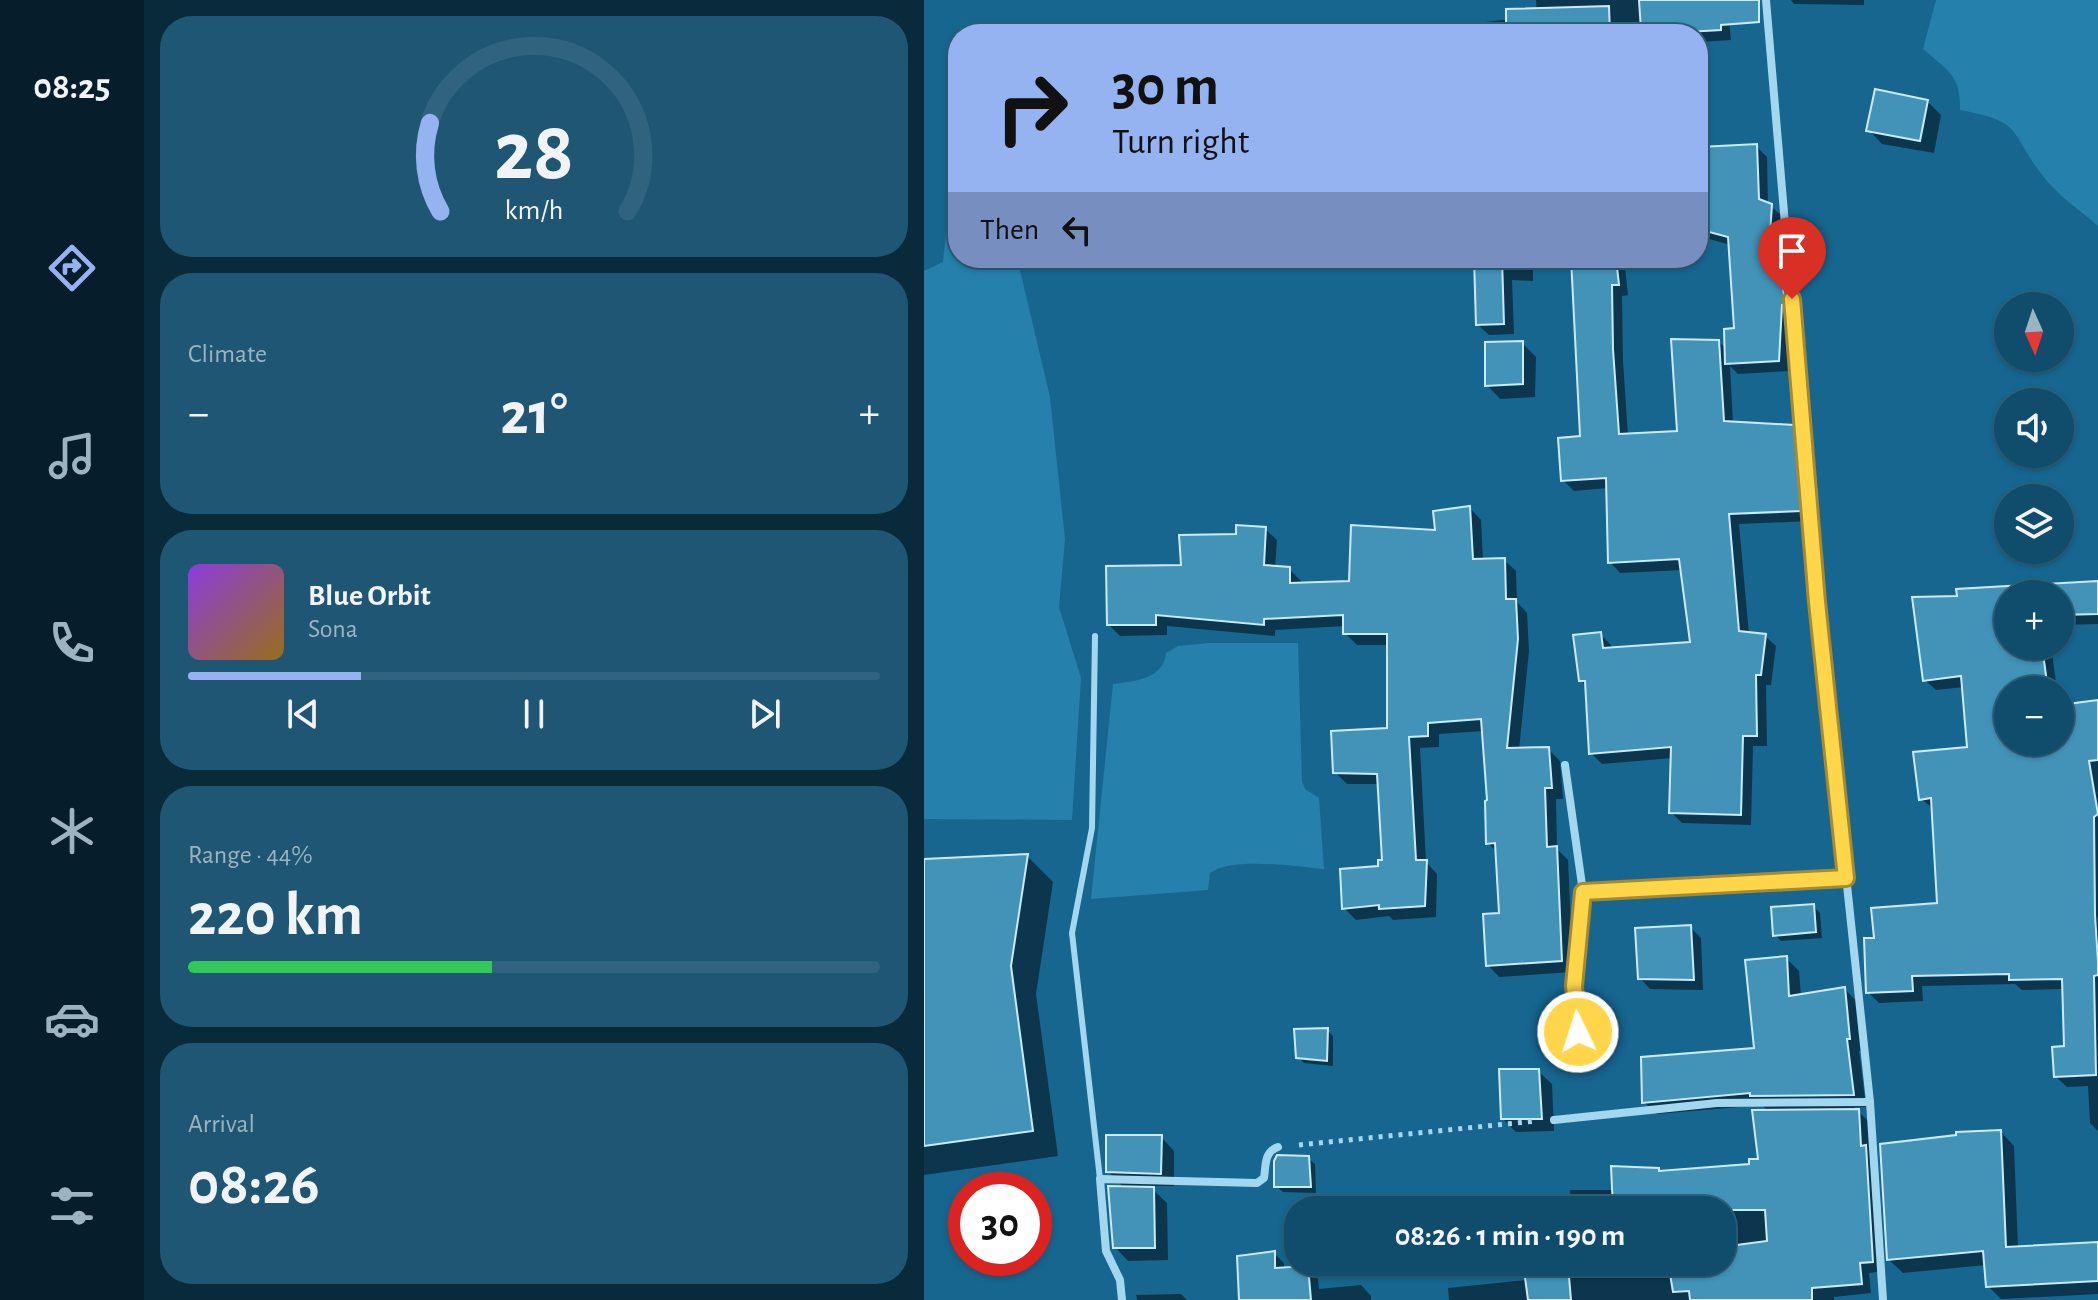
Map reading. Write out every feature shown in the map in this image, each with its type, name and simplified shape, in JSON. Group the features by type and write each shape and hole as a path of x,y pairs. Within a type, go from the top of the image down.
{"street":[{"path":"1766,0 1817,602 1870,1102 1883,1300"},
{"path":"1565,765 1583,892 1574,986 1578,1032"},
{"path":"1583,892 1846,878"},
{"path":"1554,1120 1717,1103 1870,1102"},
{"path":"1122,1300 1120,1280 1106,1251 1100,1179 1257,1183 1264,1178 1267,1156 1278,1147"}],"lane":[{"path":"1095,636 1092,828 1072,933 1100,1179"}],"path":[{"path":"1278,1147 1554,1120"}],"shaded area":[{"path":"1936,0 2098,0 2098,226 2049,183 2006,124 1960,110 1955,81 1923,49"},
{"path":"948,212 948,268 1019,268 1050,397 1065,539 1059,607 1081,678 1072,820 924,819 924,271 943,262"},
{"path":"1298,643 1302,781 1305,789 1319,798 1324,869 1234,865 1210,873 1208,890 1091,899 1113,684 1153,674 1164,662 1166,653 1178,646"}],"building":[{"path":"1639,0 1759,0 1759,22 1721,25 1721,30 1708,31 1708,24 1641,24"},
{"path":"1609,6 1610,24 1506,24 1506,9"},
{"path":"1875,89 1928,100 1920,141 1866,131"},
{"path":"1757,144 1759,199 1772,204 1770,235 1774,272 1781,271 1785,304 1782,305 1779,361 1725,364 1724,329 1734,328 1728,237 1708,232 1708,147"},
{"path":"1474,268 1502,268 1504,324 1476,325"},
{"path":"1572,268 1617,268 1619,285 1612,285 1619,434 1677,431 1671,339 1719,340 1724,421 1794,425 1801,511 1729,514 1739,631 1766,634 1761,675 1756,675 1757,736 1743,736 1741,815 1669,813 1671,747 1589,754 1585,681 1579,681 1573,635 1601,632 1603,648 1690,642 1679,559 1608,563 1606,478 1561,481 1558,438 1580,436"},
{"path":"1523,341 1523,384 1485,386 1485,342"},
{"path":"1470,506 1473,559 1505,558 1506,599 1516,599 1518,639 1507,748 1549,747 1552,788 1545,788 1547,847 1557,846 1562,961 1486,966 1483,914 1499,913 1495,843 1486,844 1487,800 1481,719 1428,723 1428,736 1409,737 1416,860 1427,860 1425,906 1379,909 1379,905 1342,909 1340,869 1378,866 1378,860 1382,860 1377,774 1333,773 1331,731 1387,728 1387,634 1343,634 1343,615 1264,619 1264,625 1156,615 1156,625 1107,625 1106,566 1181,565 1179,535 1236,534 1236,525 1266,527 1264,565 1290,567 1290,583 1349,581 1351,525 1435,530 1433,511"},
{"path":"2098,581 2098,614 2074,615 2074,582"},
{"path":"1994,587 1994,660 2044,660 2046,676 1994,676 1994,756 2074,756 2074,703 2098,700 2098,760 2089,761 2098,814 2094,817 2098,962 2098,975 2094,976 2096,1075 2054,1077 2052,1047 2064,1046 2062,979 2009,980 2009,974 1912,976 1913,991 1866,993 1864,938 1874,938 1871,908 1937,903 1931,798 1919,800 1913,752 1967,747 1961,676 1923,681 1912,597 1957,596 1956,589"},
{"path":"1028,854 1011,966 1033,1131 924,1146 924,859"},
{"path":"1814,904 1816,932 1773,936 1771,907"},
{"path":"1691,925 1694,980 1638,979 1635,928"},
{"path":"1787,956 1789,996 1845,987 1854,1095 1750,1096 1750,1093 1642,1103 1641,1057 1754,1048 1745,960"},
{"path":"1328,1028 1327,1061 1296,1058 1294,1029"},
{"path":"1499,1069 1539,1069 1542,1119 1501,1119"},
{"path":"1859,1109 1861,1146 1866,1145 1873,1262 1860,1263 1862,1284 1812,1288 1812,1300 1690,1300 1689,1291 1673,1292 1670,1276 1736,1276 1736,1245 1767,1241 1765,1210 1736,1210 1736,1196 1612,1196 1611,1166 1659,1168 1659,1171 1749,1164 1749,1159 1758,1159 1752,1110"},
{"path":"2001,1130 2006,1247 2098,1242 2098,1281 1986,1287 1983,1251 1887,1260 1880,1144 1956,1135 1956,1132"},
{"path":"1106,1135 1162,1135 1161,1174 1106,1172"},
{"path":"1277,1155 1309,1156 1311,1187 1274,1187 1274,1161"},
{"path":"1108,1186 1154,1187 1155,1248 1113,1248"},
{"path":"1275,1251 1275,1268 1284,1267 1284,1276 1309,1276 1311,1300 1239,1300 1237,1256"},
{"path":"1525,1276 1569,1276 1571,1300 1528,1300"}],"route":[{"path":"1578,1032 1574,986 1583,892 1846,878 1817,602 1792,299"}]}
